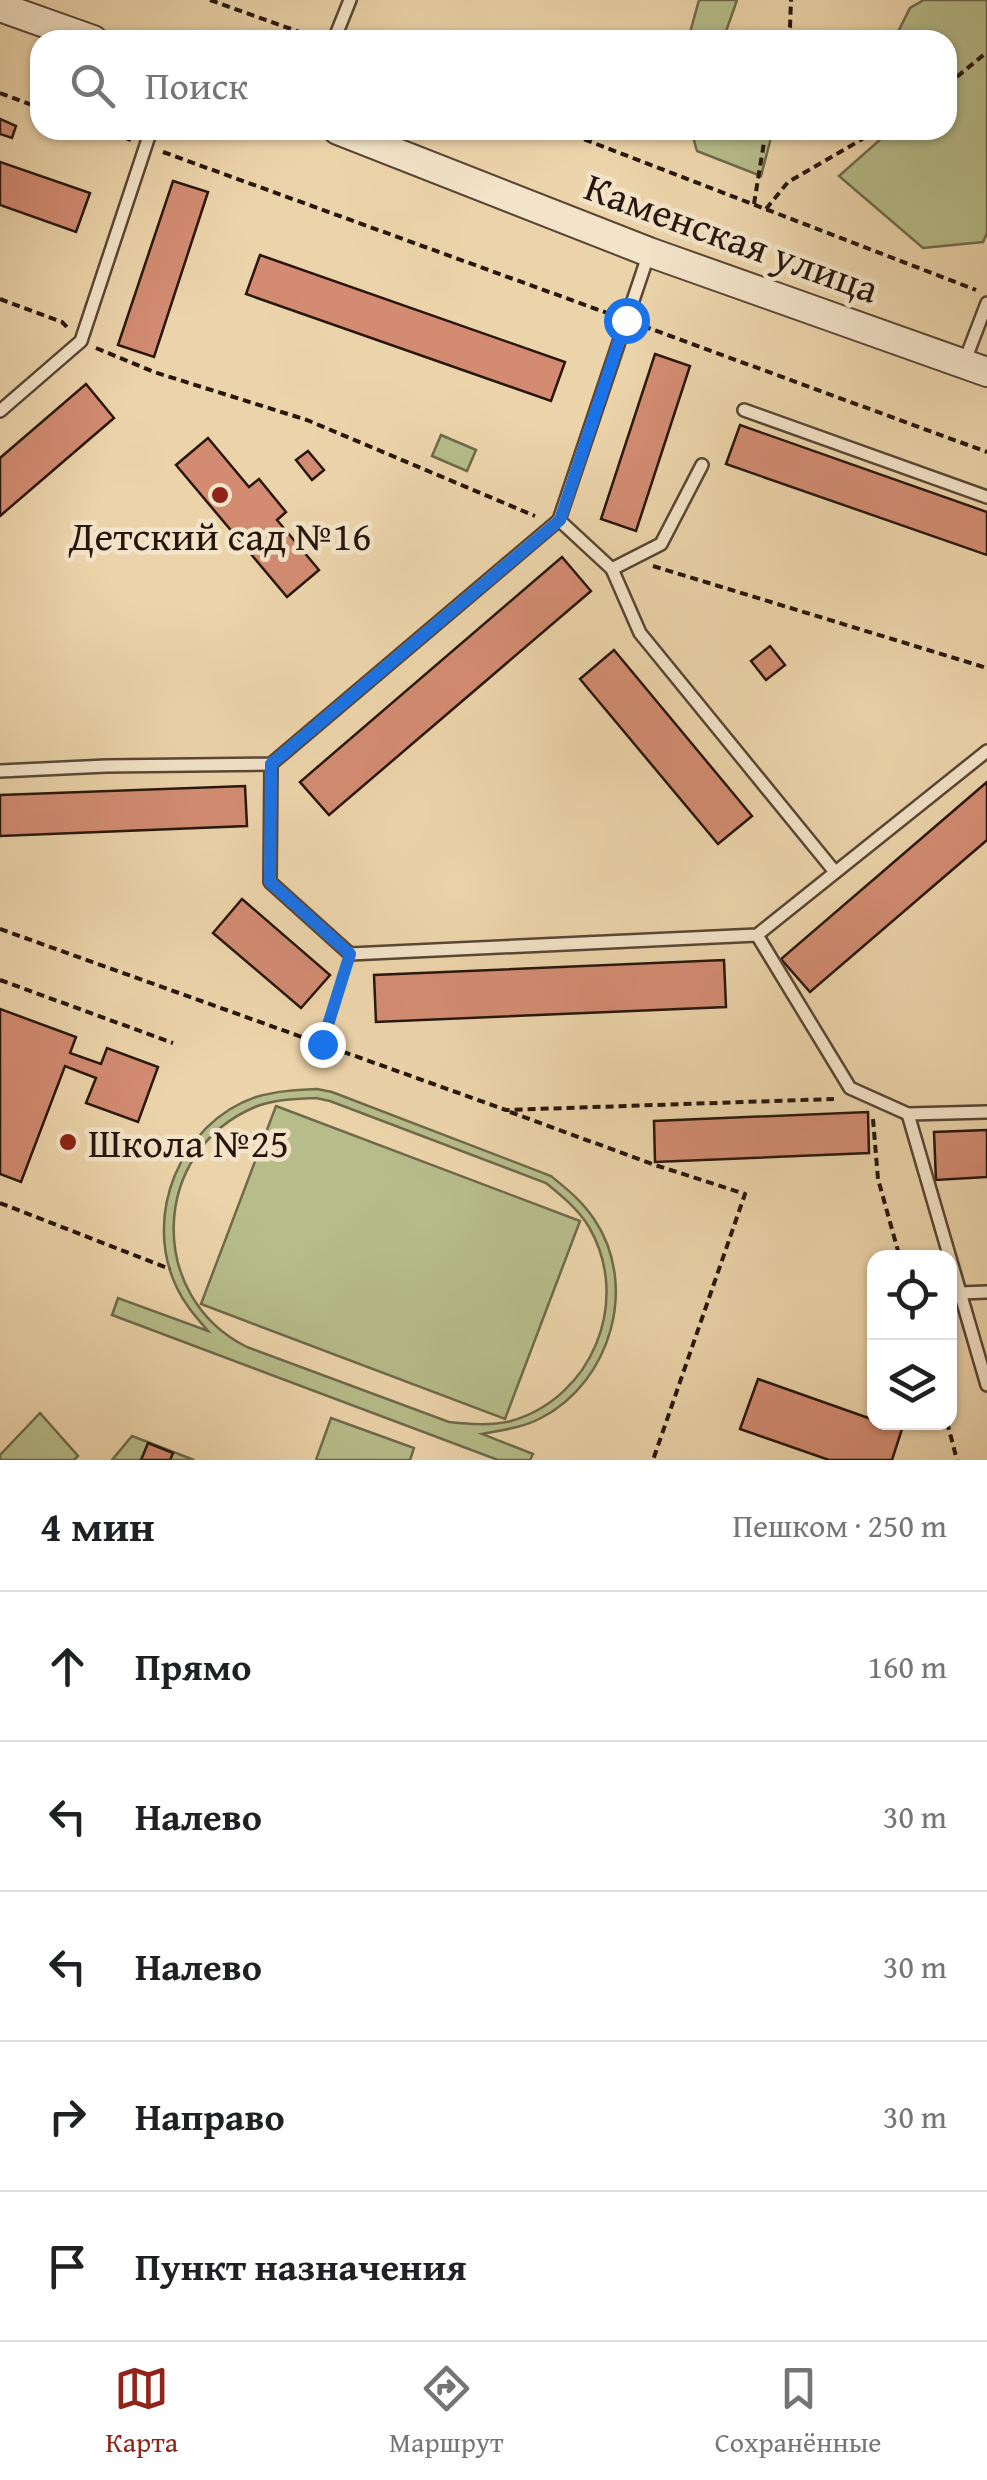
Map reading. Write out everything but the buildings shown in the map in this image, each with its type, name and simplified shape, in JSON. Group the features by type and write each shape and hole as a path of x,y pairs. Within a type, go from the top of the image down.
{"street":[{"path":"0,7 64,30"},
{"name":"Каменская улица","path":"363,140 649,252 975,367"}],"lane":[{"path":"338,30 350,0"},
{"path":"0,411 81,342 148,140"},
{"path":"0,771 271,764 560,520 649,252"},
{"path":"975,367 987,303"},
{"path":"744,410 987,497"},
{"path":"612,569 661,544 702,465"},
{"path":"560,520 612,569 640,633 836,872"},
{"path":"271,764 270,882 350,954 757,934 987,751"},
{"path":"757,934 850,1088 908,1114 987,1112"},
{"path":"908,1114 987,1385"},
{"path":"960,1293 987,1292"}],"path":[{"path":"210,0 294,30"},
{"path":"789,30 792,0"},
{"path":"957,79 987,52"},
{"path":"0,93 30,104"},
{"path":"130,140 987,452"},
{"path":"586,140 987,294"},
{"path":"754,204 764,140"},
{"path":"766,209 788,182 861,140"},
{"path":"0,299 62,322 81,342 154,372 307,420 530,515 560,520"},
{"path":"634,558 987,668"},
{"path":"0,929 744,1194 653,1460"},
{"path":"319,1052 350,954"},
{"path":"0,980 173,1043"},
{"path":"506,1110 871,1098 878,1179 898,1250"},
{"path":"0,1204 170,1269"},
{"path":"949,1430 957,1460"}],"green space":[{"path":"699,0 737,0 726,30 691,30"},
{"path":"924,0 987,0 987,233 983,242 923,248 839,176 880,140 957,140 957,30 899,30 910,8"},
{"path":"694,140 770,140 761,176 697,151"},
{"path":"441,435 476,450 467,471 432,456"},
{"path":"317,1089 551,1176 594,1219 608,1245 615,1273 611,1330 600,1357 565,1402 541,1418 482,1434 533,1454 530,1460 498,1460 112,1315 118,1298 208,1331 180,1294 167,1260 164,1231 175,1175 188,1150 229,1110 264,1095","holes":["293,1099 330,1101 546,1183 589,1227 601,1256 606,1285 605,1315 583,1369 539,1409 511,1421 449,1422 247,1347 214,1324 191,1295 177,1261 174,1225 180,1189 195,1156 220,1128 255,1107"]},
{"path":"276,1106 580,1221 505,1419 201,1304"},
{"path":"40,1413 78,1456 74,1460 0,1460 0,1455"},
{"path":"331,1418 414,1448 410,1460 316,1460"},
{"path":"132,1436 194,1460 112,1460"}],"place":[{"name":"Детский сад №16","path":"220,495"},
{"name":"Школа №25","path":"68,1142"}],"route":[{"path":"322,1044 350,954 270,882 271,764 560,520 626,320"}]}
